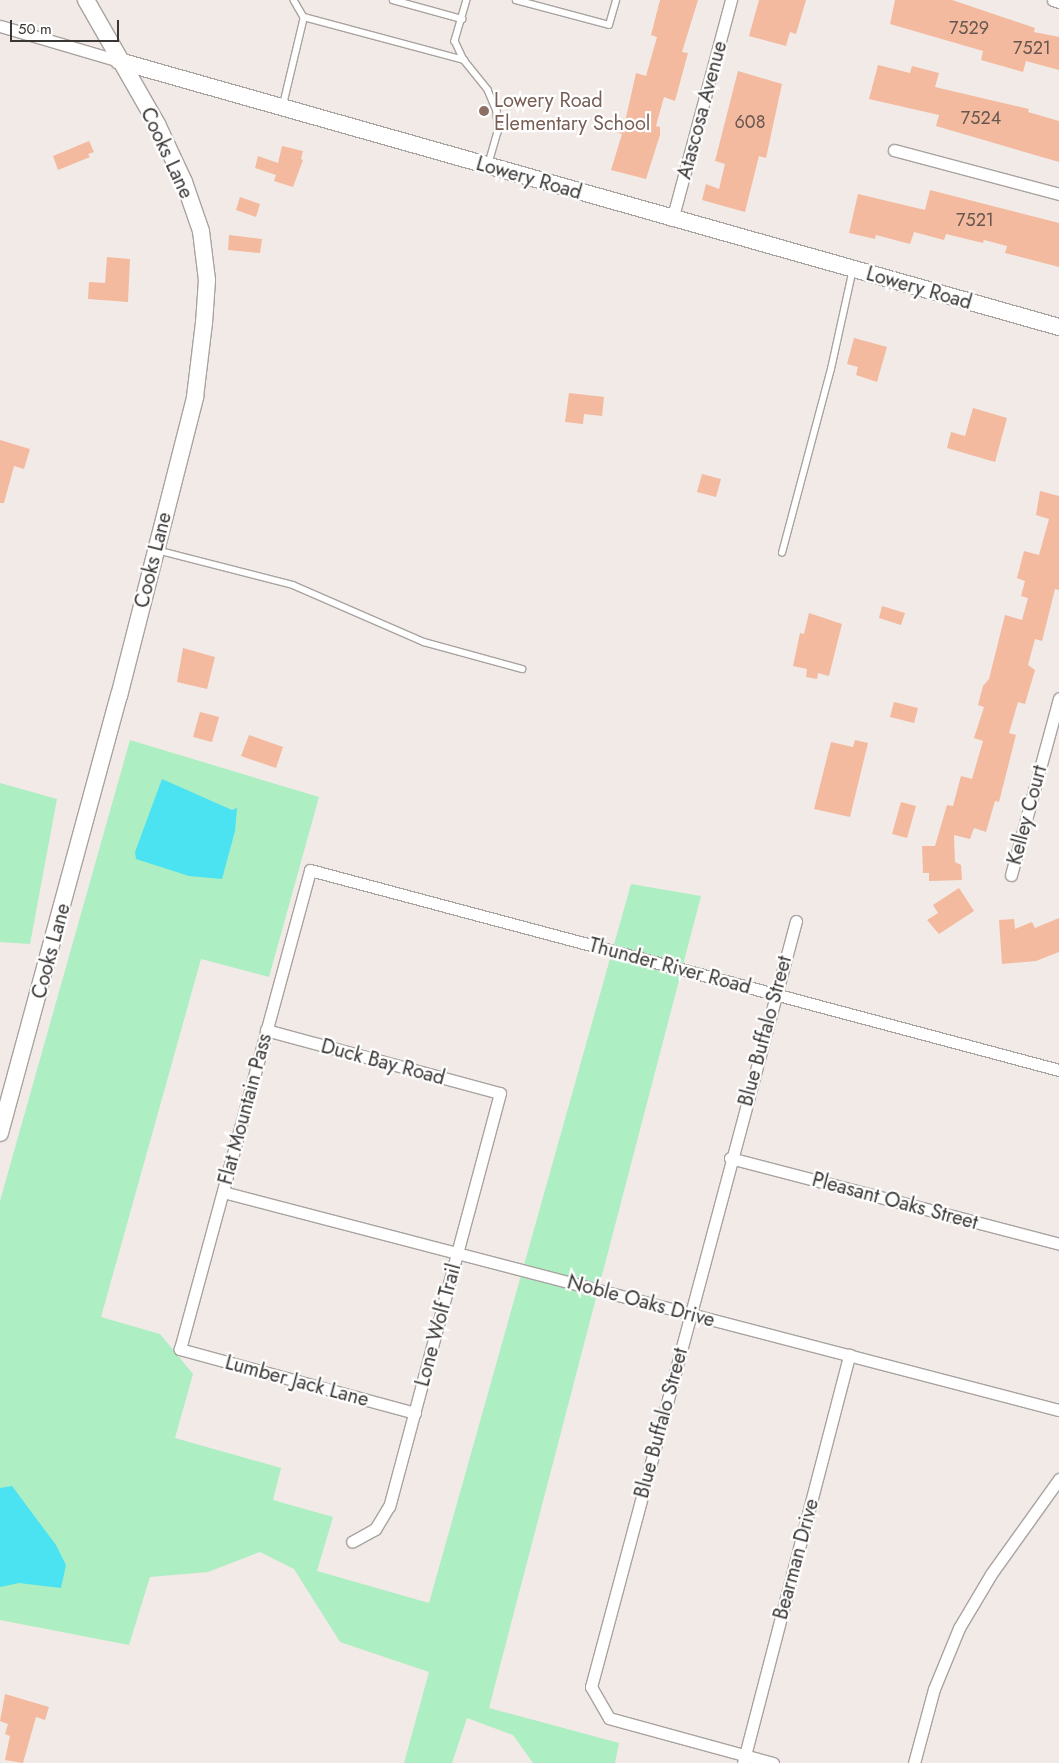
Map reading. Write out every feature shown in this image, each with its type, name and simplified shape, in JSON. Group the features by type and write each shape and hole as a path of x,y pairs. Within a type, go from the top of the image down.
{"street":[{"name":"Cooks Lane","path":"0,1133 117,705 195,397 207,280 201,231 184,182 157,124 119,62 86,0"},
{"name":"Atascosa Avenue","path":"672,220 731,0"},
{"path":"1054,0 1059,2"},
{"name":"Lowery Road","path":"0,26 119,62 672,220 1059,327"},
{"path":"894,150 1059,194"},
{"name":"Kelley Court","path":"1011,875 1059,698"},
{"name":"Thunder River Road","path":"310,870 1059,1070"},
{"name":"Flat Mountain Pass","path":"180,1349 310,870"},
{"name":"Blue Buffalo Street","path":"744,1759 610,1718 591,1687 730,1158 796,922"},
{"name":"Duck Bay Road","path":"266,1030 500,1093"},
{"name":"Lone Wolf Trail","path":"352,1542 375,1529 388,1506 415,1413 500,1093"},
{"name":"Pleasant Oaks Street","path":"730,1158 1059,1244"},
{"name":"Noble Oaks Drive","path":"223,1192 1059,1410"},
{"name":"Lumber Jack Lane","path":"180,1349 415,1413"},
{"name":"Bearman Drive","path":"744,1759 849,1355"},
{"path":"914,1763 934,1689 959,1628 990,1574 1059,1479"},
{"path":"744,1759 774,1763"}],"lane":[{"path":"282,108 304,17 294,0"},
{"path":"393,0 462,19"},
{"path":"467,0 455,41 464,60 488,90 497,112 498,132 488,166"},
{"path":"516,0 609,25 616,0"},
{"path":"304,17 464,60"},
{"path":"782,553 835,352 853,269"},
{"path":"155,550 293,586 424,642 522,669"}],"green space":[{"path":"130,740 319,797 269,977 201,959 101,1317 160,1334 193,1374 175,1438 281,1468 273,1500 333,1517 317,1571 429,1603 631,884 701,896 489,1708 619,1743 615,1763 533,1763 513,1735 467,1718 452,1763 404,1763 429,1672 340,1642 294,1569 260,1552 208,1572 150,1577 129,1645 0,1620 0,1201"},
{"path":"0,783 57,799 30,944 0,942"}],"water":[{"path":"162,779 232,810 237,808 235,831 222,879 189,876 136,859 135,852"},
{"path":"12,1486 56,1545 66,1565 61,1588 19,1583 0,1587 0,1488"}],"building":[{"path":"660,0 698,0 682,52 688,53 675,101 664,97 656,126 660,127 660,135 646,179 611,170 622,134 612,131 616,120 625,122 636,73 646,76 657,37 651,35"},
{"path":"759,0 806,0 796,34 790,32 786,46 749,36"},
{"path":"895,0 952,0 1035,28 1034,32 1059,37 1059,70 1026,61 1023,72 981,60 983,51 890,24"},
{"path":"878,65 910,73 912,66 939,73 935,87 1029,109 1028,112 1059,121 1059,162 936,126 939,115 869,99"},
{"path":"738,71 782,84 766,158 759,156 745,212 702,200 706,184 719,189 725,164 715,161"},
{"path":"89,141 94,152 88,154 90,157 58,170 53,156"},
{"path":"282,146 303,151 301,159 303,160 293,187 274,181 276,175 255,168 258,156 278,163"},
{"path":"930,190 1059,223 1059,267 1005,253 1007,246 984,240 983,243 946,234 944,240 914,232 910,244 876,235 875,239 849,233 858,194 925,210"},
{"path":"240,197 260,204 256,217 236,210"},
{"path":"229,235 262,239 260,253 228,250"},
{"path":"107,257 130,259 128,302 88,299 89,282 105,283"},
{"path":"854,338 887,347 877,382 856,375 858,367 847,364"},
{"path":"569,393 604,397 602,416 584,414 583,424 565,422"},
{"path":"973,408 1007,418 995,462 947,448 951,432 965,436"},
{"path":"0,440 30,449 24,469 14,466 4,503 0,503"},
{"path":"702,474 721,479 716,497 697,492"},
{"path":"1040,491 1059,496 1059,590 1055,589 1042,641 1035,639 1028,665 1035,670 1025,704 1018,702 1009,733 1016,735 999,802 995,801 986,832 974,828 970,839 954,835 955,862 961,865 962,880 929,881 929,873 923,873 922,846 935,846 947,805 953,806 961,776 972,779 983,741 974,738 984,707 978,705 983,686 989,679 1005,615 1022,620 1028,598 1021,596 1025,581 1017,578 1024,551 1039,555 1049,519 1036,515"},
{"path":"882,606 905,613 901,625 879,618"},
{"path":"809,613 842,624 829,676 818,673 817,679 806,677 807,669 793,666 800,633 804,634"},
{"path":"183,648 215,657 207,689 177,682"},
{"path":"894,702 918,708 914,723 890,717"},
{"path":"200,712 219,717 212,742 193,737"},
{"path":"249,735 283,747 276,768 241,756"},
{"path":"855,740 868,743 850,817 814,809 831,742 853,747"},
{"path":"901,802 916,806 907,838 892,834"},
{"path":"959,888 974,911 939,934 927,920 938,913 933,905"},
{"path":"1059,918 1059,952 1036,961 1002,964 999,920 1014,919 1015,929 1032,922 1035,928"},
{"path":"5,1694 49,1707 45,1720 36,1717 23,1763 5,1760 10,1736 5,1734 8,1724 0,1721"}],"place":[{"name":"Lowery Road Elementary School","path":"484,111"}]}
